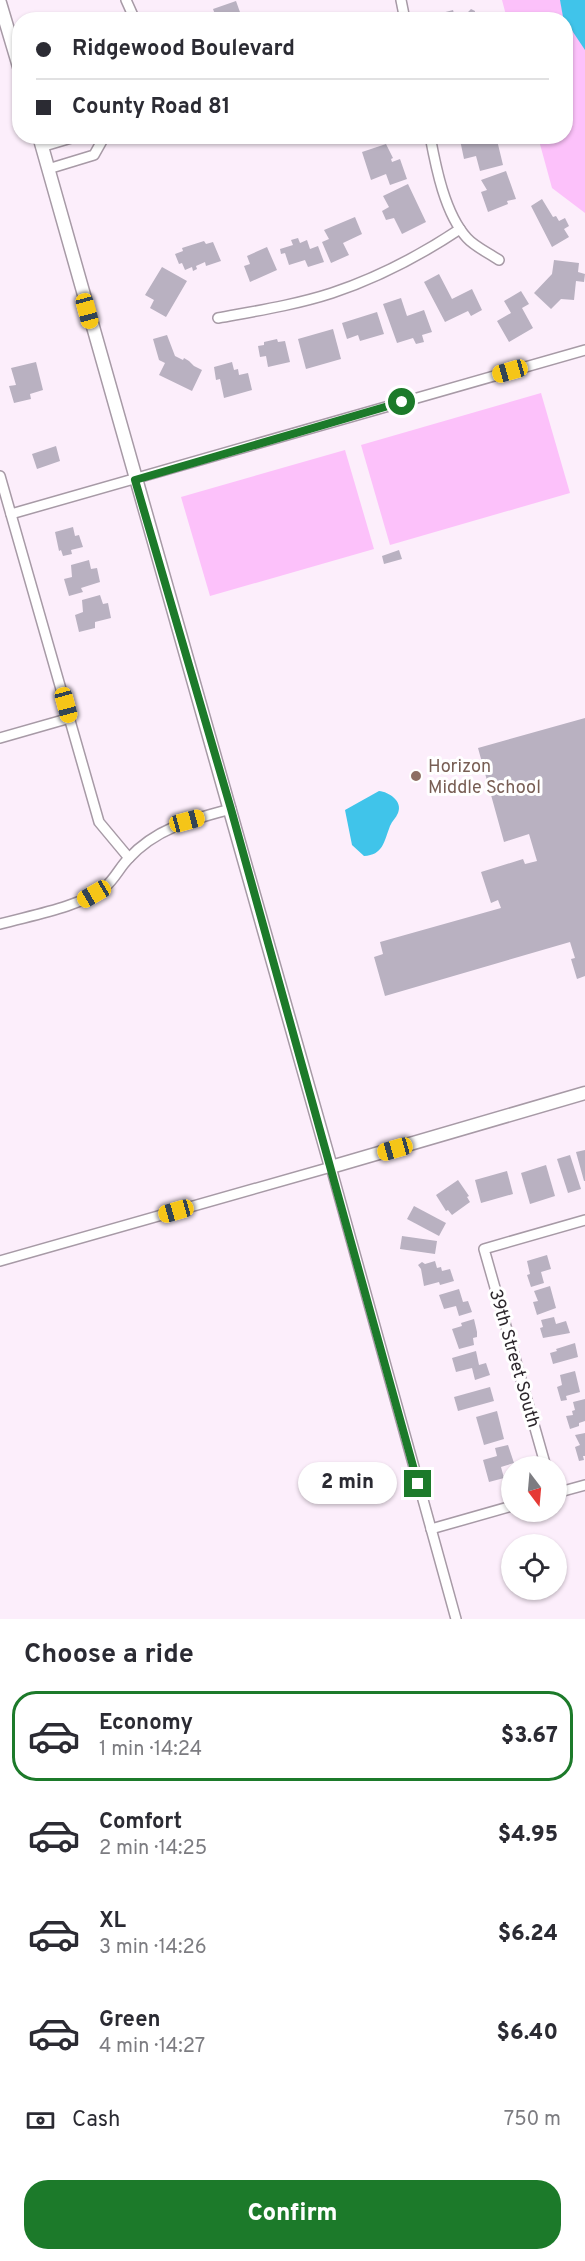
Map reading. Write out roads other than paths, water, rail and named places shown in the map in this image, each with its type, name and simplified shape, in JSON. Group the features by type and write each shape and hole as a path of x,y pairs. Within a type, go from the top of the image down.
{"street":[{"path":"0,3 12,43"},
{"path":"41,144 231,809 456,1619"},
{"path":"48,169 94,155 100,144"},
{"path":"432,144 440,181 460,229 469,240 499,260"},
{"path":"218,318 333,293 369,279 411,258 460,229"},
{"path":"11,514 585,350"},
{"path":"0,476 99,822 129,858"},
{"path":"0,738 70,718"},
{"path":"0,924 81,901 106,887 129,858 158,833 187,821 231,809"},
{"path":"0,1261 585,1093"},
{"name":"39th Street South","path":"543,1456 484,1249 585,1220"},
{"path":"567,1490 585,1485"},
{"path":"431,1529 501,1509"}],"water":[{"path":"560,0 585,0 585,50 573,32 573,12 562,12"},
{"path":"379,791 394,798 399,809 382,847 375,853 364,856 352,845 345,810"}],"place":[{"name":"Horizon Middle School","path":"416,776"}]}
